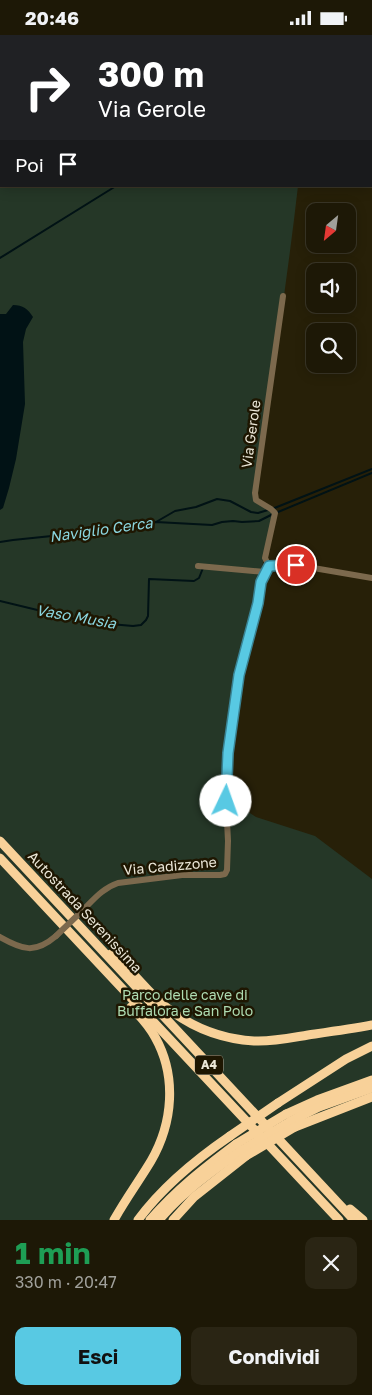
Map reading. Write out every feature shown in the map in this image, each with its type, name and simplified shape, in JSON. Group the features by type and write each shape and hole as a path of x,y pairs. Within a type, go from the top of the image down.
{"highway":[{"name":"Autostrada Serenissima","path":"0,841 354,1220"},
{"name":"Autostrada Serenissima","path":"0,858 339,1220"},
{"path":"91,939 125,965 171,1011 194,1025 224,1036 255,1041 273,1040 372,1025"},
{"path":"82,946 104,975 146,1023 155,1037 169,1073 170,1086 167,1120 160,1144 114,1220"},
{"path":"138,1220 159,1194 204,1154 278,1103 346,1059 372,1045"},
{"path":"159,1220 189,1190 241,1150 291,1121 317,1101 372,1080"},
{"path":"150,1220 183,1185 241,1150 291,1121 320,1107 372,1088"},
{"path":"291,1121 372,1097"},
{"path":"173,1220 241,1150"},
{"path":"311,1191 330,1220"},
{"path":"328,1192 363,1220"}],"street":[{"name":"Via Gerole","path":"226,801 228,753 239,675 258,603 261,582 267,569 265,558 275,513 256,500 256,493 283,296"},
{"path":"198,566 267,569 296,565 372,578"},
{"name":"Via Cadizzone","path":"0,937 20,946 33,948 44,945 56,936 102,891 118,883 182,875 225,874 228,867 226,801"}],"green space":[{"name":"Parco delle cave di Buffalora e San Polo","path":"0,187 298,187 257,501 273,511 274,518 234,681 227,798 256,817 315,836 372,879 372,1220 0,1220"}],"shaded area":[{"path":"13,305 25,308 33,317 26,329 23,342 25,404 16,459 3,508 0,510 0,314 6,314"}],"waterway":[{"path":"0,258 114,187"},
{"path":"272,509 372,469"},
{"name":"Naviglio Cerca","path":"278,512 372,473"},
{"path":"156,522 175,511 196,507 217,499 230,501 251,512 258,513 268,510"},
{"name":"Naviglio Cerca","path":"0,542 139,527 156,522 212,525 233,521 259,521 273,514"},
{"name":"Vaso Musia","path":"0,601 87,622 141,625 148,616 149,579 194,581 199,578 203,568"}],"route":[{"path":"226,801 228,753 239,675 258,603 261,582 269,566 296,565"}]}
